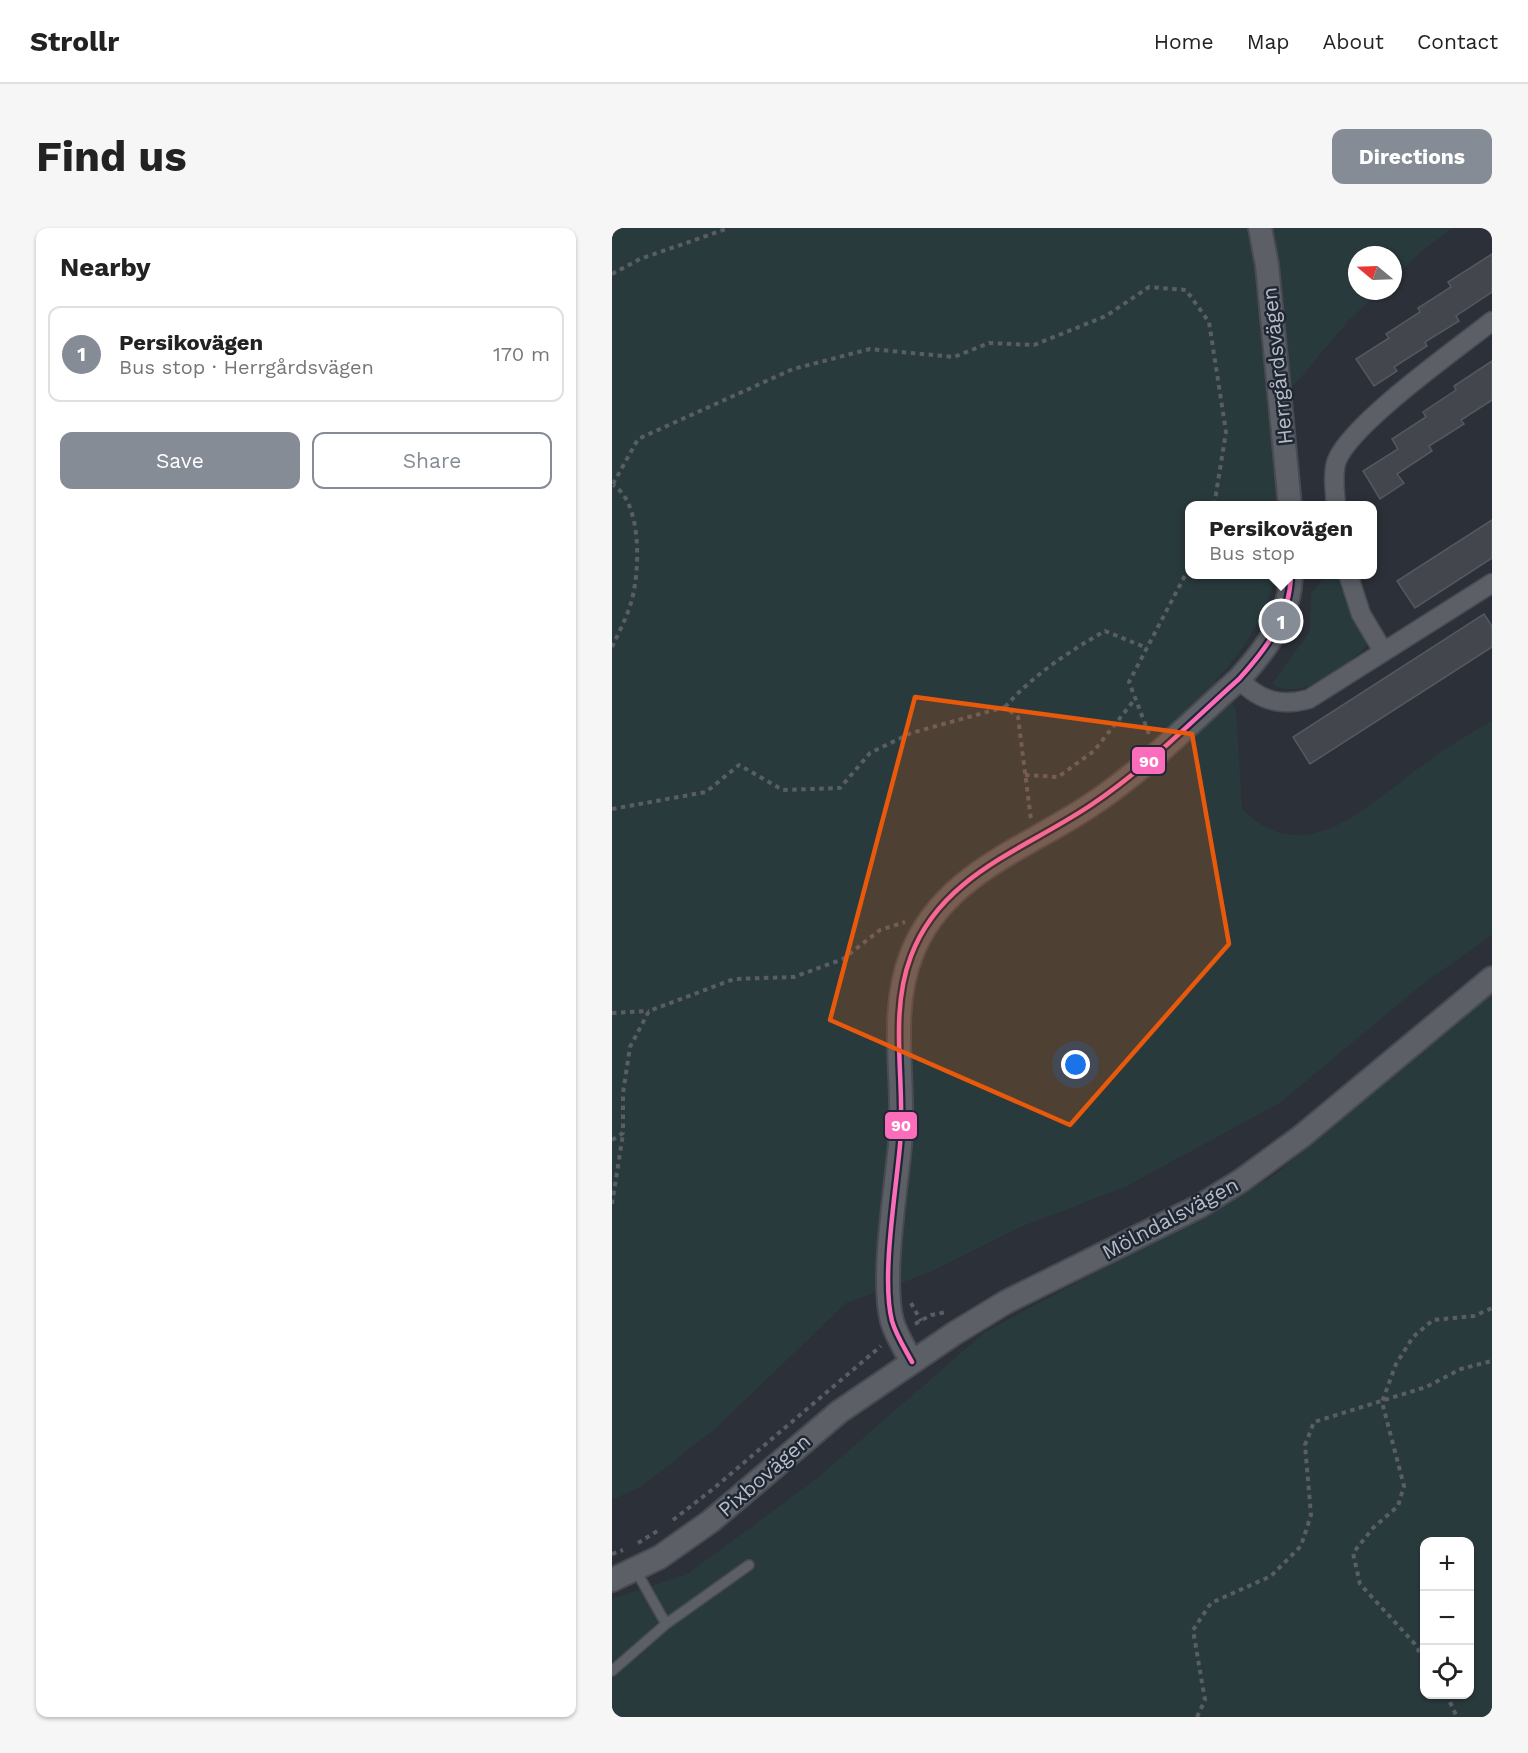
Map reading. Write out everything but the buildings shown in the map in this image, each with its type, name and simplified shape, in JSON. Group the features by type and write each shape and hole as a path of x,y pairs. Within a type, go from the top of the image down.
{"street":[{"name":"Herrgårdsvägen","path":"1260,228 1267,265 1290,501"},
{"path":"1336,501 1336,461 1346,445 1378,413 1492,321"},
{"path":"912,1362 892,1320 890,1279 901,1141 899,1019 909,962 924,928 943,900 971,877 1091,805 1239,680 1255,662 1281,621 1290,598 1291,579"},
{"path":"1350,579 1361,614 1383,651"},
{"path":"1239,680 1261,698 1293,704 1309,699 1492,583"},
{"name":"Mölndalsvägen","path":"912,1362 1006,1302 1200,1206 1242,1180 1302,1136 1492,978"},
{"name":"Pixbovägen","path":"612,1580 660,1557 711,1521 839,1412 912,1362"}],"lane":[{"path":"612,1671 666,1624 749,1565"},
{"path":"635,1569 666,1624"}],"path":[{"path":"612,274 640,259 729,228"},
{"path":"612,647 632,599 637,563 634,522 626,496 613,485 638,439 793,369 870,349 954,357 989,343 1034,345 1106,316 1149,286 1186,290 1209,322 1226,432 1215,501"},
{"path":"1156,752 1129,682 1185,576"},
{"path":"612,809 706,792 739,765 783,790 840,788 870,753 911,733 1005,707 1026,684 1073,649 1105,631 1147,648"},
{"path":"1025,775 1058,777 1094,751 1135,699"},
{"path":"1005,707 1018,717 1033,838"},
{"path":"612,1013 649,1011 734,979 794,977 843,959 880,930 905,922 924,928"},
{"path":"612,1204 623,1133 623,1094 630,1047 649,1011"},
{"path":"612,1140 623,1133"},
{"path":"909,1298 921,1321"},
{"path":"1420,1652 1360,1584 1353,1553 1373,1528 1398,1506 1404,1486 1382,1402 1396,1364 1419,1331 1433,1320 1474,1316 1492,1308"},
{"path":"1197,1717 1205,1700 1193,1630 1210,1604 1271,1576 1301,1546 1311,1515 1305,1445 1314,1422 1339,1412 1382,1402 1426,1387 1461,1369 1492,1361"},
{"path":"1448,1699 1457,1717"}],"highlighted area":[{"path":"915,697 1192,734 1229,944 1070,1125 830,1020"}],"shaded area":[{"path":"612,228 1452,228 1402,270 1402,246 1348,246 1348,300 1370,300 1349,320 1296,383 1267,400 1280,501 1185,501 1185,579 1275,579 1253,632 1215,681 1236,709 1242,809 1264,827 1287,834 1309,834 1330,828 1352,817 1441,752 1492,721 1492,935 1420,986 1281,1102 1125,1187 1020,1227 928,1273 846,1303 717,1427 642,1486 612,1500"},
{"path":"1323,579 1344,579 1365,633 1367,645 1348,663 1323,680 1296,689 1283,689 1272,684 1310,631 1311,593"},
{"path":"1492,993 1492,1717 612,1717 612,1599 686,1575 815,1480 985,1332 1272,1177"}],"transit line":[{"name":"90","path":"912,1362 892,1321 888,1282 890,1234 901,1122 900,1002 911,956 925,928 942,905 963,884 987,867 1091,805 1130,777 1239,679 1259,656 1275,631 1286,605 1291,579"}],"place":[{"name":"Persikovägen","path":"1281,621"}]}
